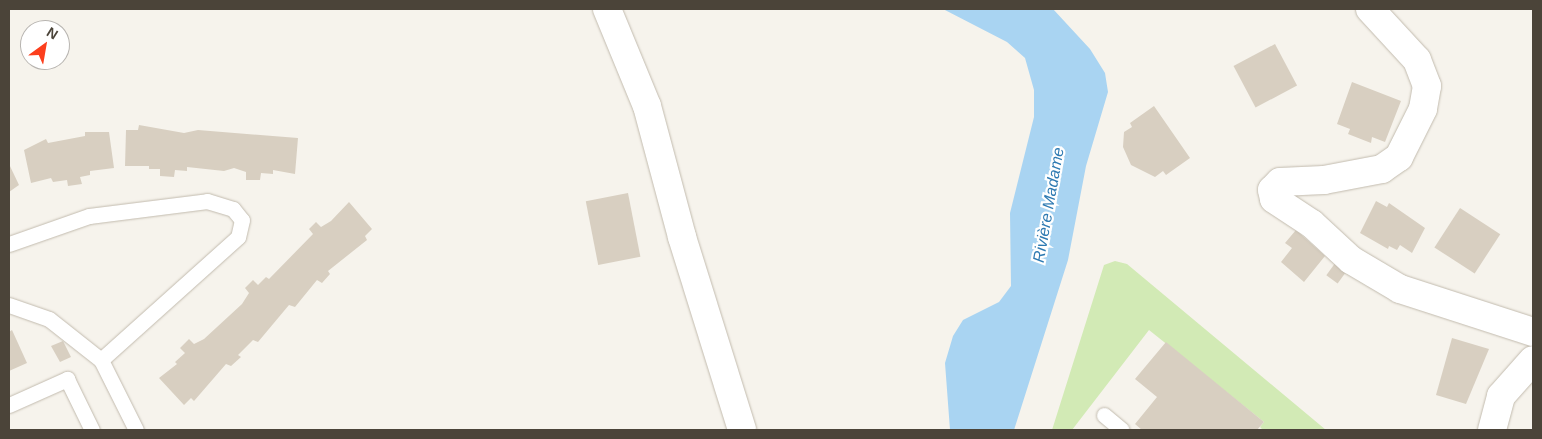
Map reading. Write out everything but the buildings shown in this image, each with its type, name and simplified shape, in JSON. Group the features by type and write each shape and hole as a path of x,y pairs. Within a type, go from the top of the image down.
{"street":[{"path":"607,9 647,106 682,237 742,430"},
{"path":"1370,9 1417,60 1427,86 1424,109 1399,158 1382,169 1324,180 1280,182 1272,190 1274,199 1312,224 1351,260 1400,289 1533,332"},
{"path":"1492,430 1501,396 1533,360"}],"lane":[{"path":"9,244 89,216 208,201 233,209 242,220 238,237 101,360"},
{"path":"9,305 49,319 101,360 136,430"},
{"path":"9,405 67,379 92,430"},
{"path":"1104,415 1122,430"}],"green space":[{"path":"1115,261 1127,264 1326,430 1263,430 1260,427 1264,422 1149,330 1072,430 1052,430 1104,265"}],"water":[{"name":"Rivière Madame","path":"943,9 1053,9 1090,49 1105,73 1108,92 1086,166 1068,260 1014,430 950,430 945,363 953,336 963,320 999,302 1011,286 1010,213 1034,117 1034,90 1025,58 1007,42"}]}
